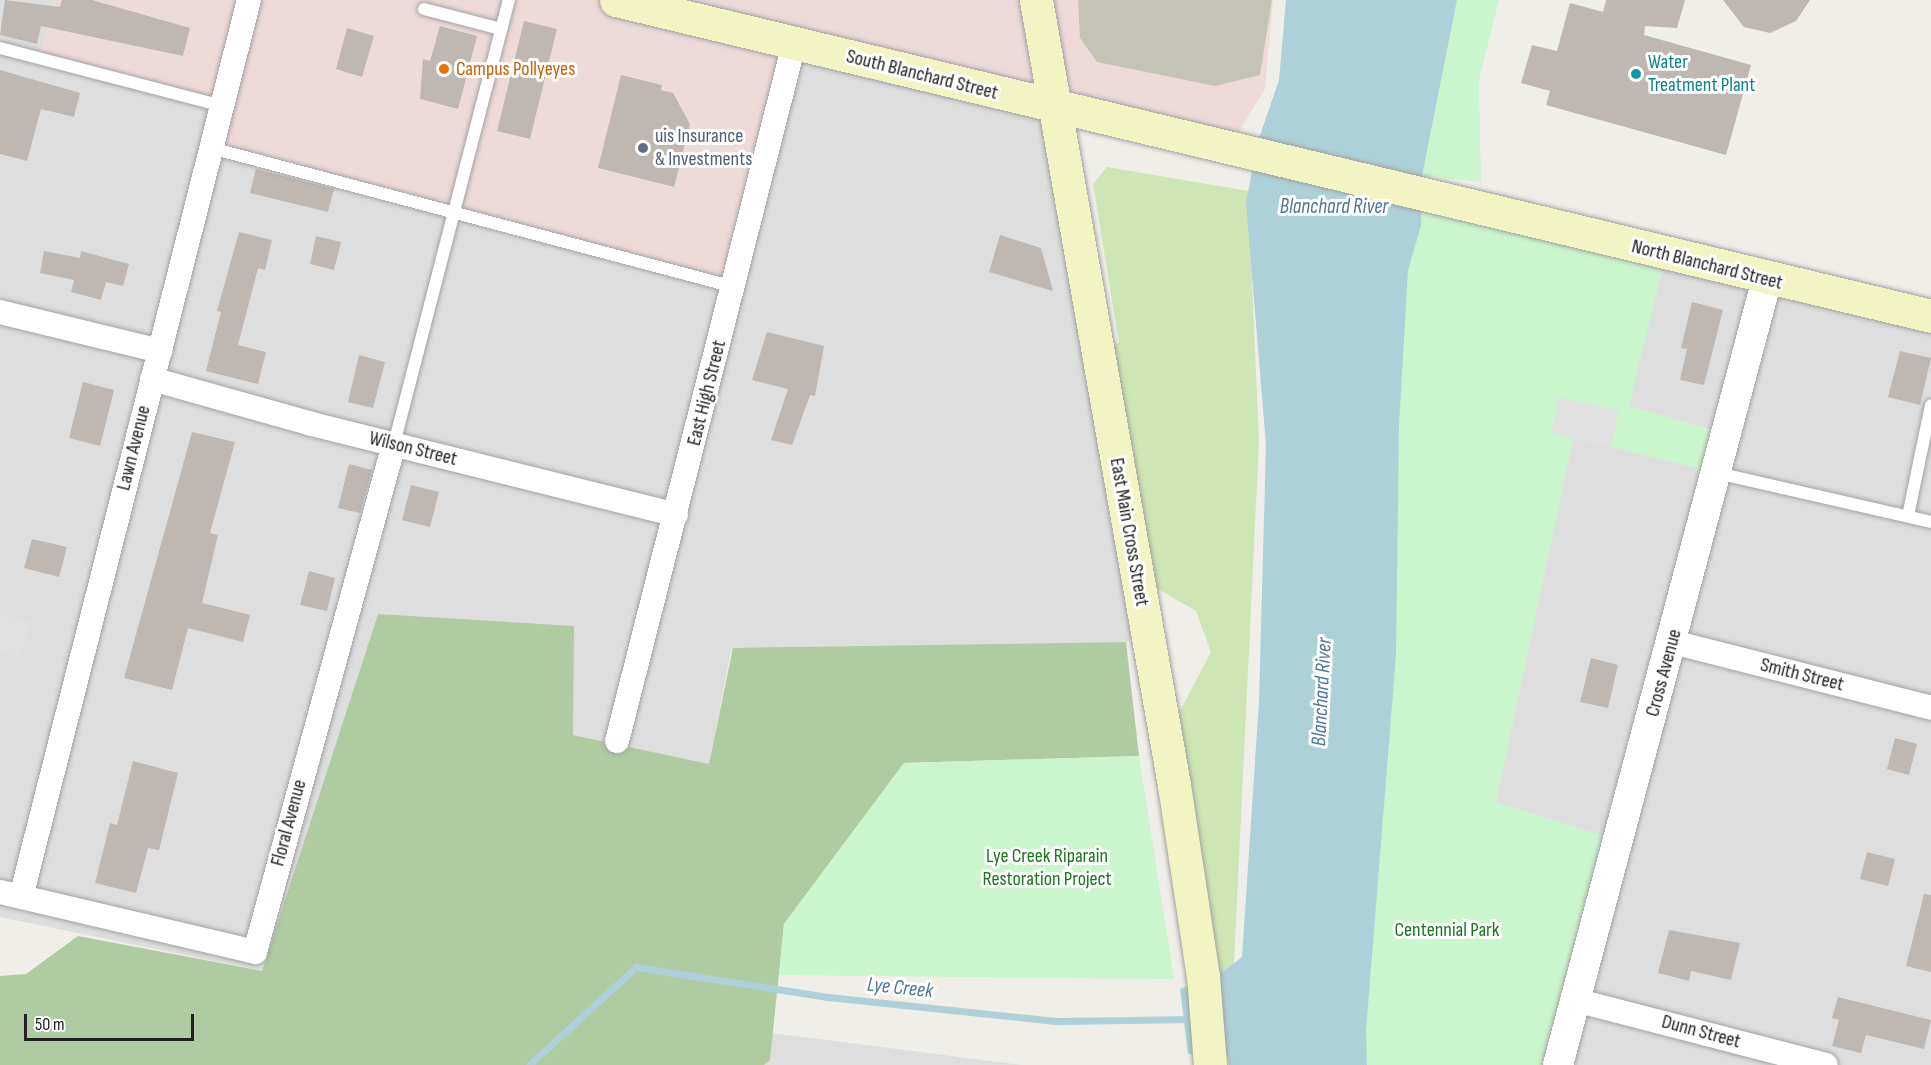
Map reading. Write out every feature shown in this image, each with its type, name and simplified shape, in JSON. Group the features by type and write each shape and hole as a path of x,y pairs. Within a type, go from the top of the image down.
{"main road":[{"name":"South Blanchard Street","path":"616,0 1228,149"},
{"name":"East Main Cross Street","path":"1036,0 1052,107 1174,785 1203,976 1210,1065"},
{"name":"North Blanchard Street","path":"1228,149 1767,279 1931,316"}],"street":[{"name":"Lawn Avenue","path":"11,894 160,351 249,0"},
{"name":"East High Street","path":"617,741 794,44"},
{"name":"Cross Avenue","path":"1558,1065 1673,642 1767,279"},
{"path":"0,312 160,351"},
{"name":"Wilson Street","path":"152,379 394,444 676,515"},
{"name":"Floral Avenue","path":"11,894 255,952 394,444"},
{"name":"Smith Street","path":"1673,642 1931,708"},
{"name":"Dunn Street","path":"1575,1000 1826,1065"}],"lane":[{"path":"394,444 509,0"},
{"path":"424,9 501,29"},
{"path":"0,48 222,106"},
{"path":"211,148 734,287"},
{"path":"1908,516 1931,405"},
{"path":"1717,473 1931,522"}],"shaded area":[{"path":"0,0 55,0 40,58 794,44 1052,107 1147,632 1126,642 731,651 709,764 573,735 378,614 262,971 0,917"},
{"path":"55,0 1273,0 1265,89 1228,149 794,44 734,287 211,148 222,106 40,59"},
{"path":"1078,0 1272,0 1260,75 1215,86 1097,62 1080,38"},
{"path":"1666,255 1931,316 1931,1065 1558,1065 1496,802 1573,438 1611,447 1727,434 1628,406"},
{"path":"1558,397 1619,411 1611,447 1551,433"},
{"path":"0,614 31,622 21,658 0,652"},
{"path":"772,1033 1021,1065 764,1065 770,1060"}],"green space":[{"path":"1457,0 1499,0 1479,80 1481,182 1422,176"},
{"path":"1107,167 1248,191 1259,441 1234,963 1218,975 1179,713 1211,652 1196,611 1158,589 1148,569 1110,345 1119,343 1093,184"},
{"name":"Centennial Park","path":"1364,182 1666,255 1629,406 1727,434 1717,473 1573,438 1496,802 1618,840 1558,1065 1311,1065"},
{"path":"378,614 574,626 573,735 709,764 733,648 1126,642 1139,756 904,763 784,924 770,1060 764,1065 0,1065 0,976 26,974 78,936 262,971"},
{"name":"Lye Creek Riparain Restoration Project","path":"1139,756 1174,979 779,975 784,924 904,763"}],"water":[{"name":"Blanchard River","path":"1286,0 1457,0 1422,176 1421,226 1408,270 1399,425 1396,655 1366,1031 1367,1065 1229,1065 1228,1056 1188,1054 1180,989 1218,975 1242,957 1259,701 1266,445 1246,203 1257,144 1279,80"}],"building":[{"path":"5,0 60,7 62,0 92,0 190,28 183,56 41,26 37,44 0,35"},
{"name":"Water Treatment Plant","path":"1606,0 1685,0 1677,28 1645,26 1644,35 1751,65 1726,155 1546,105 1550,91 1521,83 1532,45 1557,51 1570,3 1603,12"},
{"path":"1723,0 1810,0 1796,21 1770,33 1744,27"},
{"path":"524,21 557,29 530,139 497,131"},
{"name":"Campus Pollyeyes","path":"440,26 477,36 458,109 420,99 423,59 430,61"},
{"path":"347,28 374,36 362,77 336,69"},
{"path":"0,70 80,93 74,117 41,109 27,161 0,154"},
{"name":"uis Insurance & Investments","path":"621,75 662,85 661,90 673,93 690,124 674,187 598,168"},
{"path":"256,169 334,189 328,212 250,193"},
{"path":"239,232 272,240 265,270 258,268 238,345 266,352 258,384 206,371 221,312 217,311"},
{"path":"1000,235 1041,248 1053,291 989,272"},
{"path":"316,236 341,242 334,270 310,264"},
{"path":"44,251 80,258 81,251 129,264 123,286 106,282 101,300 71,292 74,280 40,273"},
{"path":"1692,302 1723,310 1704,385 1680,380 1687,349 1681,348"},
{"path":"767,332 824,346 815,396 810,395 792,445 771,440 788,389 752,380"},
{"path":"1900,351 1931,358 1920,405 1888,397"},
{"path":"359,355 385,362 373,408 348,402"},
{"path":"83,382 114,390 100,446 69,438"},
{"path":"192,432 235,442 210,533 218,535 202,603 250,615 243,642 188,628 172,690 124,678"},
{"path":"349,464 372,470 360,513 338,508"},
{"path":"411,485 439,492 430,527 402,520"},
{"path":"32,539 67,547 59,577 24,568"},
{"path":"309,571 335,578 327,611 300,605"},
{"path":"1591,658 1618,665 1608,708 1580,702"},
{"path":"1895,738 1917,744 1909,775 1887,769"},
{"path":"133,761 178,773 159,850 148,848 136,893 95,883 110,823 117,825"},
{"path":"1867,852 1895,859 1888,886 1860,879"},
{"path":"1924,894 1931,895 1931,972 1906,966"},
{"path":"1669,930 1740,943 1731,980 1691,971 1689,981 1658,973"},
{"path":"1838,997 1931,1020 1924,1049 1866,1035 1861,1053 1832,1046 1839,1020 1832,1018"}],"waterway":[{"name":"Lye Creek","path":"529,1065 636,967 828,997 1058,1021 1193,1019"}],"place":[{"name":"Campus Pollyeyes","path":"444,69"},
{"name":"Water Treatment Plant","path":"1636,74"},
{"name":"uis Insurance & Investments","path":"643,148"}]}
